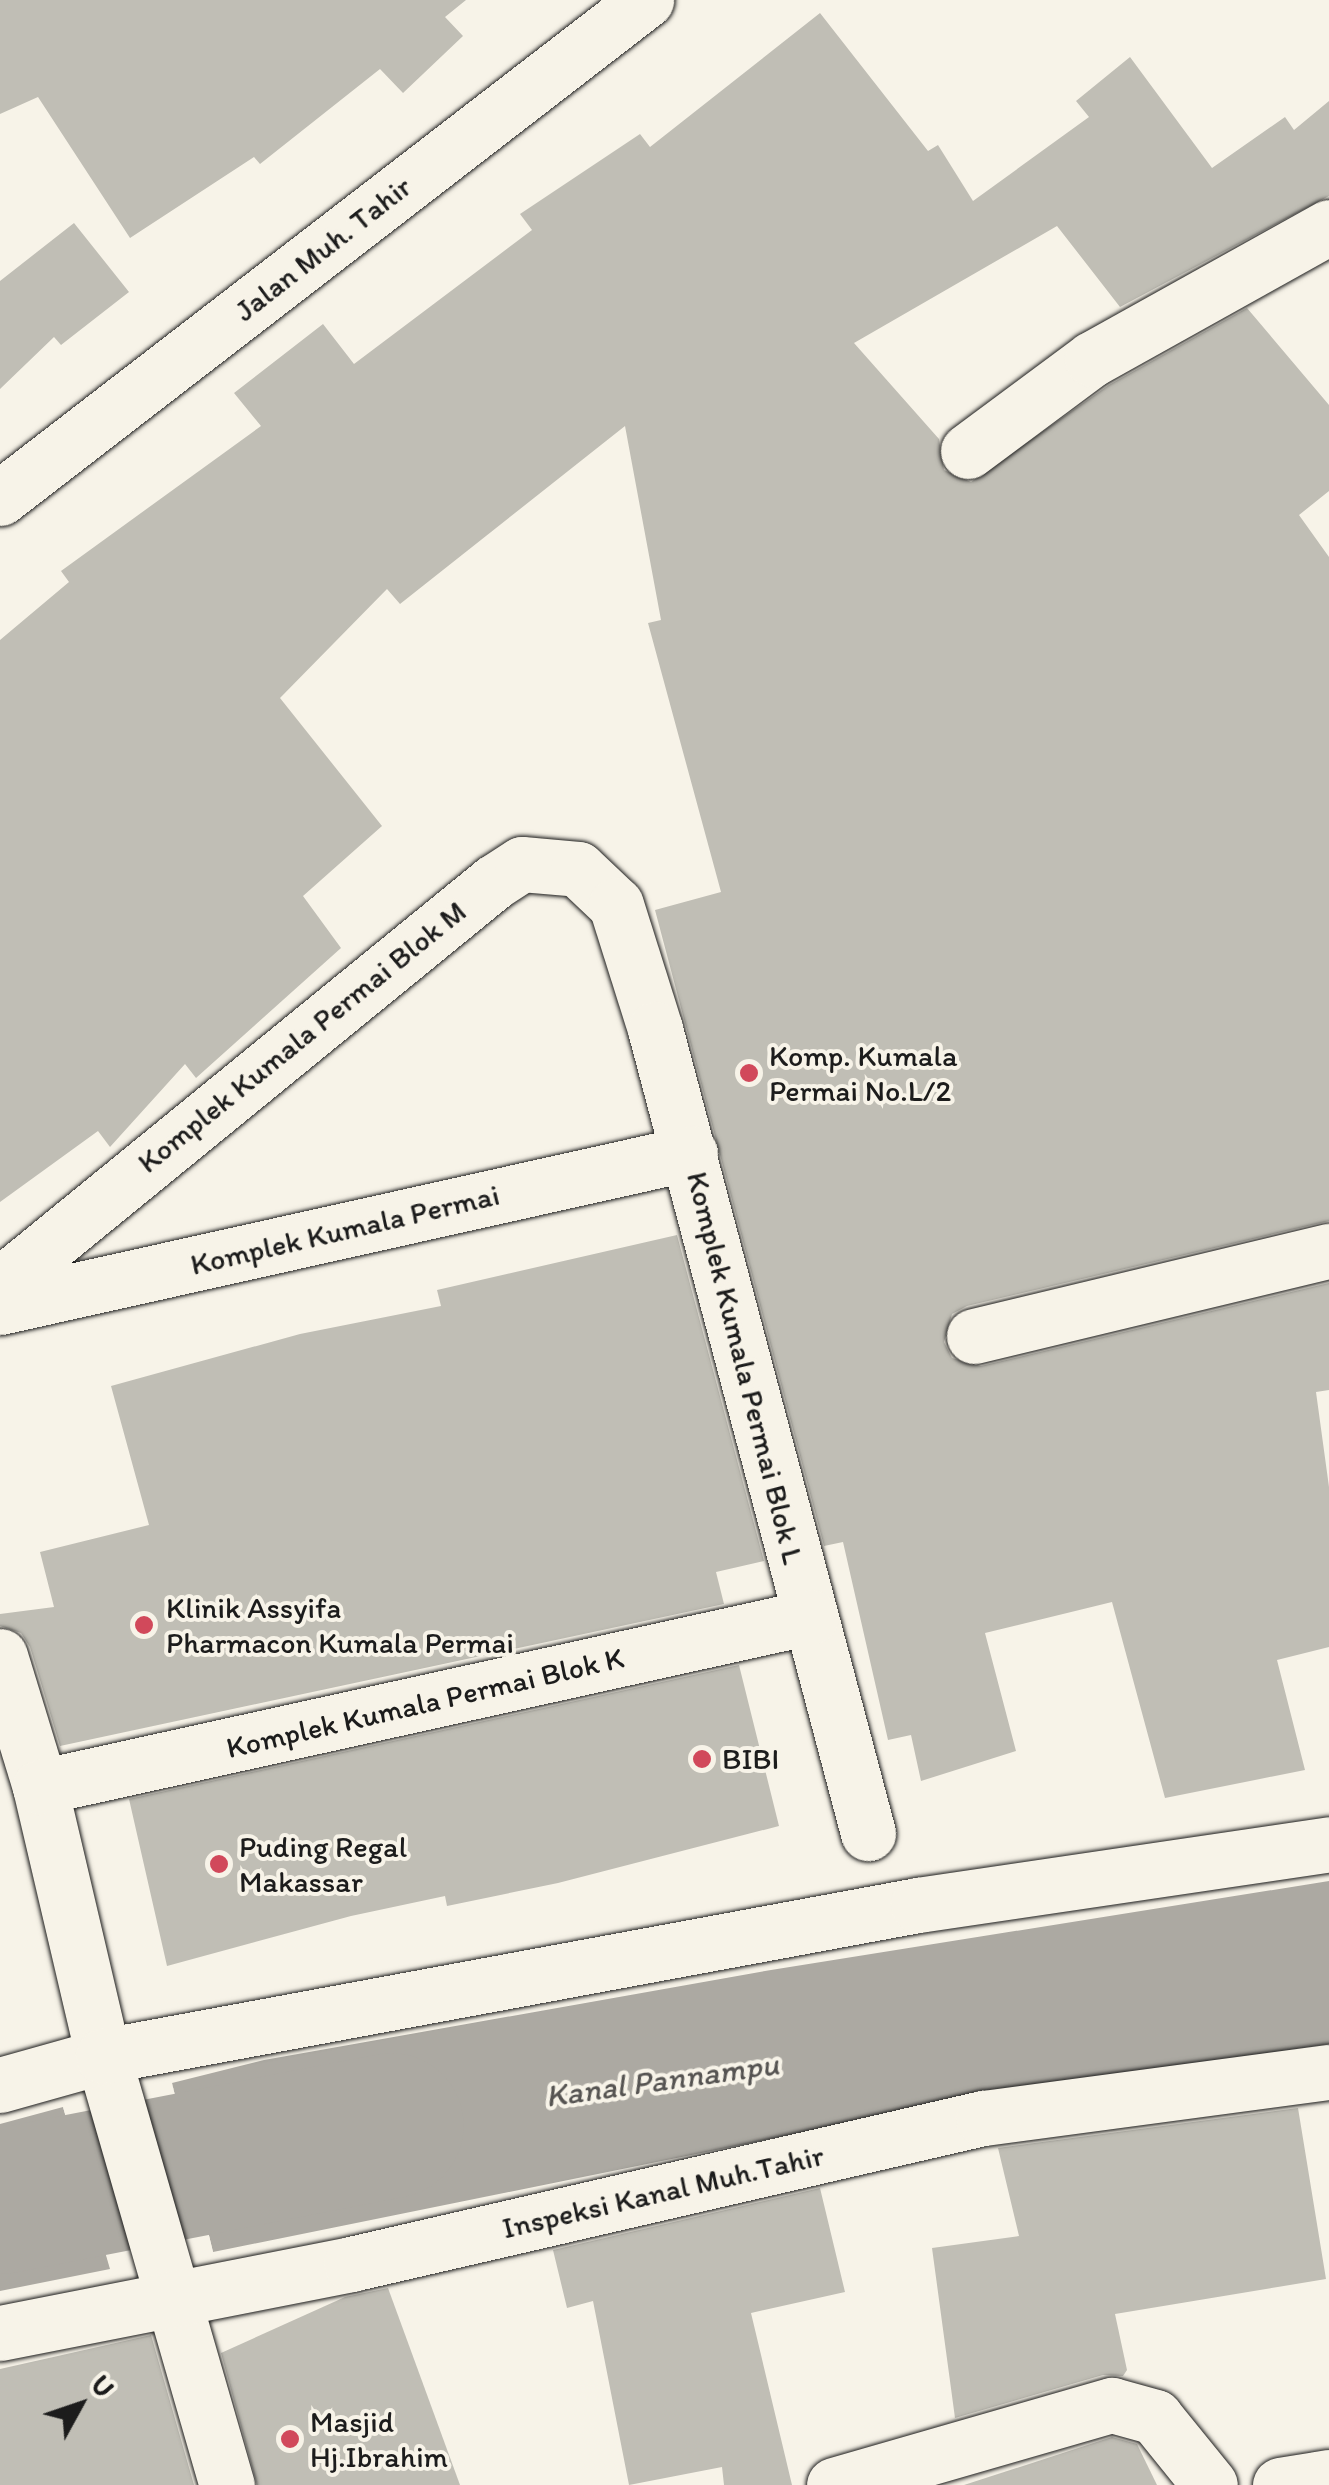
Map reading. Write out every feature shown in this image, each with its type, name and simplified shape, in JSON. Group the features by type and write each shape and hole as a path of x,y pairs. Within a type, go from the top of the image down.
{"street":[{"name":"Jalan Muh. Tahir","path":"0,498 646,0"},
{"path":"968,451 1092,359 1329,227"},
{"name":"Komplek Kumala Permai Blok M","path":"0,1285 522,864 578,868 616,905"},
{"name":"Komplek Kumala Permai Blok L","path":"616,905 690,1153 868,1833"},
{"name":"Komplek Kumala Permai","path":"0,1307 690,1153"},
{"path":"974,1336 1329,1251"},
{"name":"Komplek Kumala Permai Blok K","path":"40,1787 810,1617"},
{"path":"0,1656 40,1787 110,2076 228,2485"},
{"path":"0,2085 110,2076 918,1905 1329,1844"},
{"name":"Inspeksi Kanal Muh.Tahir","path":"0,2333 172,2287 370,2260 983,2118 1329,2072"},
{"path":"834,2485 1112,2405 1155,2418 1210,2485"},
{"path":"1280,2485 1329,2476"}],"water":[{"path":"1329,1881 1329,2044 972,2098 213,2252 172,2083 264,2060 771,1970"},
{"path":"63,2107 110,2269 0,2291 0,2124"}],"pier":[{"path":"171,2079 213,2252 215,2257 208,2254"},
{"path":"62,2102 115,2267 112,2274 63,2107"}],"building":[{"path":"0,0 466,0 445,17 463,36 403,93 380,69 260,164 254,157 130,238 38,97 0,114"},
{"path":"820,13 928,151 938,145 973,201 1089,117 1076,101 1130,57 1212,168 1285,117 1294,130 1329,101 1329,196 1120,307 1057,226 854,343 939,439 944,470 971,482 1109,385 1247,308 1329,405 1329,491 1299,515 1329,557 1329,1221 967,1306 952,1314 944,1342 952,1358 981,1366 1329,1283 1329,1390 1316,1392 1329,1487 1329,1647 1277,1660 1305,1770 1165,1798 1112,1602 985,1633 1016,1751 921,1781 911,1735 888,1740 843,1542 824,1546 655,910 721,892 648,623 661,620 625,426 400,604 387,589 280,698 382,826 303,896 341,948 196,1078 185,1064 110,1147 98,1131 0,1202 0,640 69,582 61,571 261,426 234,393 323,324 354,364 532,230 520,214 640,134 650,147"},
{"path":"74,223 129,292 61,345 54,337 0,389 0,281"},
{"path":"677,1235 764,1561 716,1572 724,1604 60,1746 30,1647 21,1633 0,1626 0,1614 54,1607 40,1552 149,1525 111,1386 300,1334 441,1306 437,1290"},
{"path":"739,1665 779,1826 558,1883 447,1906 445,1896 351,1916 167,1966 129,1799"},
{"path":"1298,2108 1326,2279 1115,2314 1127,2370 1123,2376 1103,2375 955,2418 932,2248 1019,2236 998,2148"},
{"path":"820,2188 845,2292 751,2313 792,2485 724,2485 722,2467 629,2485 593,2301 567,2308 553,2250"},
{"path":"388,2288 460,2485 257,2485 221,2353 345,2297"},
{"path":"151,2335 194,2485 0,2485 0,2369"},
{"path":"1112,2437 1137,2444 1157,2485 964,2485"}],"waterway":[{"name":"Kanal Pannampu","path":"0,2201 391,2125"}],"place":[{"name":"Komp. Kumala Permai No.L/2","path":"749,1073"},
{"name":"Klinik Assyifa Pharmacon Kumala Permai","path":"144,1625"},
{"name":"BIBI","path":"702,1759"},
{"name":"Puding Regal Makassar","path":"219,1864"},
{"name":"Masjid Hj.Ibrahim","path":"290,2439"}]}
